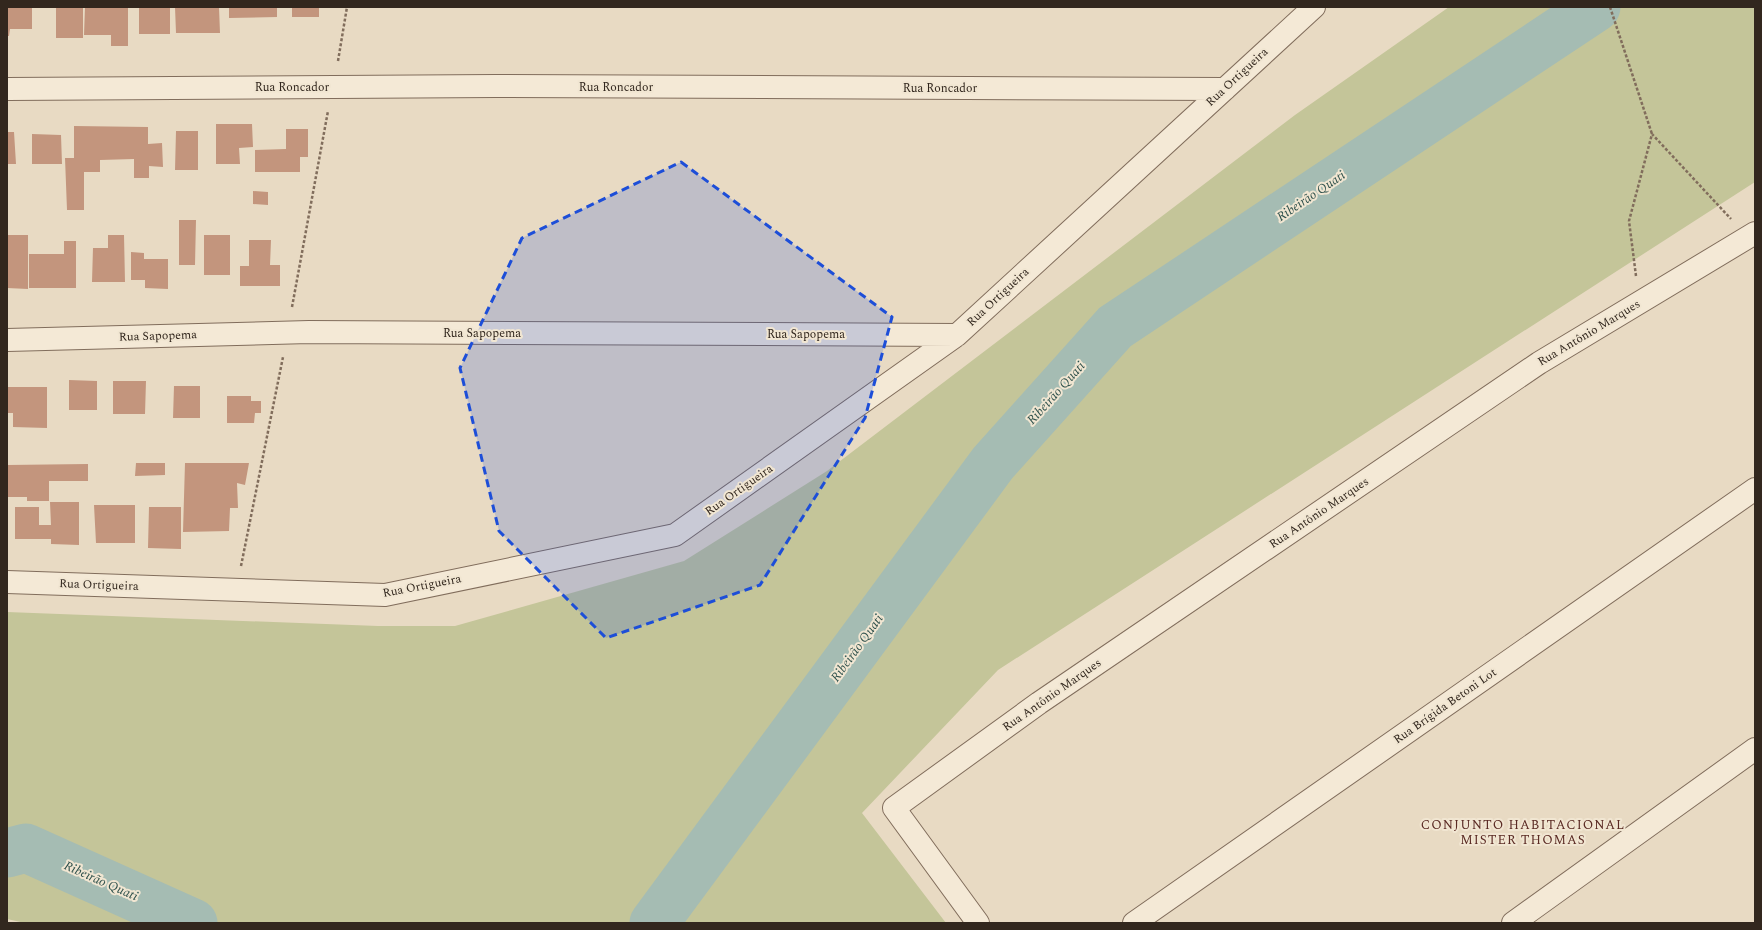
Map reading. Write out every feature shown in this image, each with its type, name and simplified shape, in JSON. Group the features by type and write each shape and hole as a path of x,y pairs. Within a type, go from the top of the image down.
{"street":[{"name":"Rua Ortigueira","path":"7,582 385,595 675,535 957,335 1314,7"},
{"name":"Rua Roncador","path":"7,89 333,87 1225,89"},
{"name":"Rua Antônio Marques","path":"978,923 894,808 1039,703 1513,381 1640,302 1752,235"},
{"name":"Rua Sapopema","path":"7,340 288,332 957,335"},
{"name":"Rua Brígida Betoni Lot","path":"1134,923 1755,489"},
{"path":"1513,923 1755,749"}],"path":[{"path":"236,590 288,332 347,7"},
{"path":"1610,7 1652,134 1752,235"},
{"path":"1640,302 1629,221 1652,134"}],"highlighted area":[{"path":"681,162 892,317 865,418 760,585 606,638 499,531 460,368 522,238"}],"green space":[{"path":"1449,7 1755,7 1755,182 998,670 862,813 946,923 25,923 7,919 7,612 378,626 455,626 684,561 827,471 1295,115"}],"building":[{"path":"7,7 32,7 32,29 10,29 9,36 7,36"},
{"path":"56,7 83,7 83,38 56,38"},
{"path":"85,7 128,7 128,46 111,46 111,35 84,35"},
{"path":"139,7 170,7 170,34 139,34"},
{"path":"175,7 219,7 220,33 176,33"},
{"path":"229,7 277,7 277,17 229,18"},
{"path":"292,7 319,7 319,17 292,17"},
{"path":"216,124 252,124 253,147 239,148 240,164 216,164"},
{"path":"74,126 148,127 148,144 162,143 163,167 149,166 149,178 134,178 134,159 100,160 100,172 84,172 84,210 67,210 65,158 74,158"},
{"path":"286,129 308,129 308,157 300,157 300,172 255,172 255,150 286,149"},
{"path":"176,131 198,131 198,170 175,170"},
{"path":"7,132 14,132 16,164 7,164"},
{"path":"32,134 61,135 62,164 32,164"},
{"path":"253,191 268,192 268,205 253,204"},
{"path":"179,220 196,220 195,265 179,265"},
{"path":"7,235 28,235 28,289 7,288"},
{"path":"108,235 124,235 125,282 92,282 93,248 108,248"},
{"path":"204,235 230,235 230,275 204,275"},
{"path":"249,240 271,240 270,265 280,265 280,286 240,286 240,266 249,266"},
{"path":"64,241 76,241 76,288 29,288 29,254 64,254"},
{"path":"131,252 144,253 144,259 168,259 168,289 145,288 145,280 131,280"},
{"path":"69,380 97,381 97,410 69,410"},
{"path":"113,381 146,381 145,414 113,414"},
{"path":"174,386 200,386 200,418 173,418"},
{"path":"7,387 47,387 47,428 13,427 13,413 7,413"},
{"path":"227,396 251,396 251,401 261,401 261,413 255,413 254,423 227,423"},
{"path":"136,463 165,463 165,475 135,476"},
{"path":"185,463 249,463 245,485 237,483 238,508 230,508 229,531 183,532"},
{"path":"88,464 88,481 49,481 49,501 27,501 27,497 7,497 7,465"},
{"path":"50,502 79,502 79,545 51,544 51,539 15,539 15,507 39,507 39,525 51,525"},
{"path":"94,505 135,505 135,543 96,543"},
{"path":"149,507 181,507 181,549 148,548"}],"waterway":[{"name":"Ribeirão Quati","path":"654,923 993,463 1115,327 1596,7"},
{"name":"Ribeirão Quati","path":"7,853 26,848 193,923"}],"district":[{"name":"CONJUNTO HABITACIONAL MISTER THOMAS","path":"1523,832"}]}
